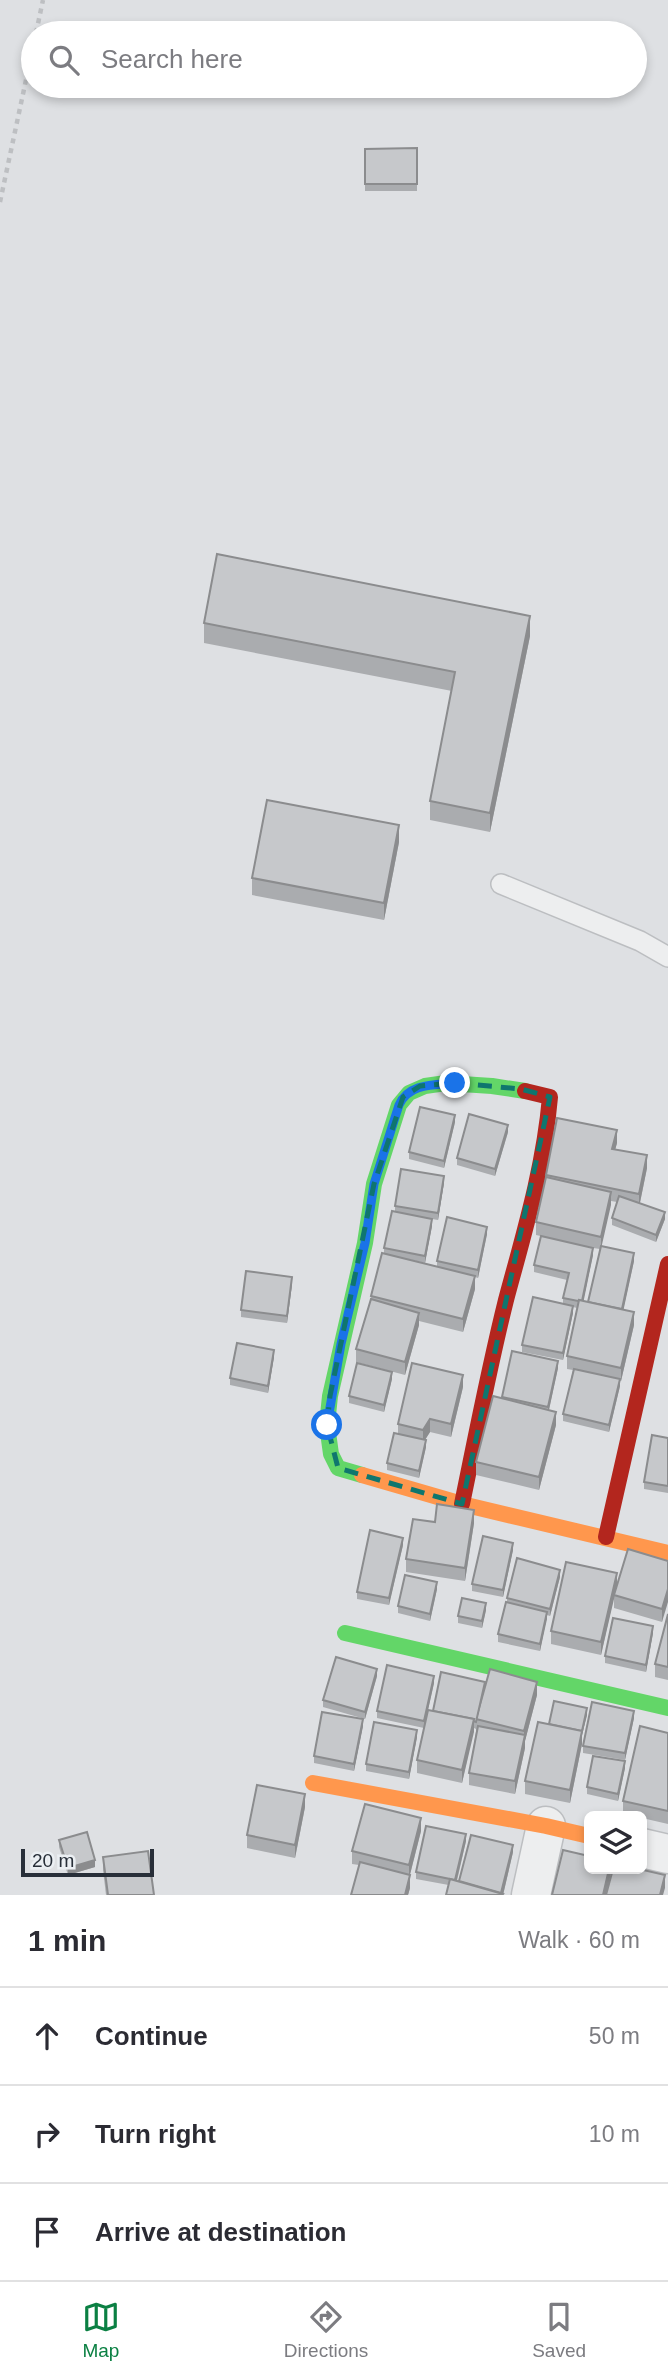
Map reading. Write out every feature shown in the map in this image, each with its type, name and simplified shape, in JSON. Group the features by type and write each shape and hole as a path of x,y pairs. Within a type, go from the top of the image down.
{"street":[{"path":"462,1504 500,1325 536,1185 549,1120 550,1097 521,1089 455,1083 420,1086 403,1097 399,1105 374,1184 365,1243 341,1344 327,1425 331,1454 338,1468 462,1504 668,1553"},
{"path":"607,1537 668,1264"},
{"path":"345,1633 668,1708"},
{"path":"313,1783 584,1835"},
{"path":"531,1895 546,1826"},
{"path":"647,1849 668,1854"}],"lane":[{"path":"501,884 640,941 668,957"}],"path":[{"path":"39,21 43,0"},
{"path":"0,202 22,98"}],"highlighted area":[{"path":"455,1083 521,1089 550,1097 462,1504 338,1468 327,1425 330,1396 374,1184 403,1097 420,1086"}],"building":[{"path":"417,148 417,184 365,184 365,149"},
{"path":"217,554 530,616 490,813 430,801 455,672 204,623"},
{"path":"267,800 399,825 384,903 252,878"},
{"path":"420,1107 455,1115 444,1161 409,1152"},
{"path":"469,1114 508,1125 495,1169 457,1158"},
{"path":"557,1118 617,1130 612,1149 647,1155 639,1194 546,1175"},
{"path":"401,1169 444,1176 438,1213 395,1206"},
{"path":"546,1177 611,1192 601,1237 536,1222"},
{"path":"619,1196 665,1212 656,1235 612,1218"},
{"path":"392,1211 432,1219 425,1256 384,1248"},
{"path":"447,1217 487,1227 478,1270 437,1261"},
{"path":"541,1236 593,1248 582,1301 563,1298 569,1273 534,1265"},
{"path":"601,1246 634,1253 622,1309 588,1302"},
{"path":"382,1253 475,1276 463,1319 371,1296"},
{"path":"246,1271 292,1277 287,1316 241,1310"},
{"path":"533,1297 573,1306 563,1353 522,1345"},
{"path":"371,1299 419,1313 405,1362 356,1349"},
{"path":"579,1300 634,1312 621,1368 567,1356"},
{"path":"237,1343 274,1350 268,1386 230,1378"},
{"path":"512,1351 558,1361 548,1407 502,1397"},
{"path":"357,1363 392,1372 384,1405 349,1396"},
{"path":"412,1363 463,1375 451,1424 430,1419 423,1430 398,1424"},
{"path":"574,1369 620,1379 609,1425 563,1414"},
{"path":"493,1396 556,1412 539,1477 476,1462"},
{"path":"394,1433 426,1440 419,1471 387,1463"},
{"path":"652,1435 668,1438 668,1486 644,1482"},
{"path":"437,1504 474,1510 465,1568 406,1559 413,1519 435,1522"},
{"path":"370,1530 403,1538 389,1598 357,1592"},
{"path":"483,1536 513,1543 503,1590 472,1584"},
{"path":"628,1549 668,1561 668,1589 662,1609 614,1595"},
{"path":"517,1558 560,1570 550,1609 507,1598"},
{"path":"566,1562 617,1573 601,1642 551,1631"},
{"path":"405,1575 437,1582 430,1614 398,1606"},
{"path":"462,1598 486,1603 482,1621 458,1616"},
{"path":"506,1602 547,1612 540,1644 498,1634"},
{"path":"668,1614 668,1667 655,1664"},
{"path":"613,1618 653,1626 646,1665 605,1656"},
{"path":"336,1657 377,1669 365,1712 323,1700"},
{"path":"387,1665 434,1676 424,1721 377,1711"},
{"path":"490,1669 537,1682 524,1731 476,1719"},
{"path":"441,1672 485,1682 476,1722 474,1719 433,1711"},
{"path":"554,1701 587,1708 582,1731 549,1724"},
{"path":"592,1702 634,1711 625,1753 583,1746"},
{"path":"428,1710 474,1719 462,1770 417,1760"},
{"path":"322,1712 363,1719 354,1764 314,1756"},
{"path":"374,1722 417,1730 409,1772 366,1764"},
{"path":"538,1722 582,1731 570,1790 525,1781"},
{"path":"478,1726 525,1735 515,1781 469,1773"},
{"path":"640,1726 668,1733 668,1811 623,1801"},
{"path":"593,1756 625,1761 618,1794 587,1787"},
{"path":"257,1785 305,1794 295,1845 247,1835"},
{"path":"365,1804 421,1818 409,1865 352,1851"},
{"path":"426,1826 466,1834 455,1880 416,1872"},
{"path":"87,1832 95,1860 68,1868 59,1840"},
{"path":"471,1835 513,1845 501,1893 459,1881"},
{"path":"563,1850 584,1855 584,1874 608,1874 603,1895 552,1895"},
{"path":"148,1851 154,1895 108,1895 103,1857"},
{"path":"360,1862 410,1875 405,1895 351,1895"},
{"path":"647,1871 665,1875 660,1895 606,1895 612,1874 647,1874"},
{"path":"450,1879 503,1894 446,1895"}],"traffic: fast":[{"path":"362,1475 338,1468 331,1454 327,1425 330,1396 365,1243 374,1184 399,1105 409,1093 425,1086 446,1083 525,1091"},
{"path":"345,1633 668,1708"}],"traffic: slow":[{"path":"362,1475 462,1504 668,1553"},
{"path":"313,1783 584,1835"}],"traffic: jam":[{"path":"462,1504 500,1326 538,1174 547,1123 550,1097 525,1091"},
{"path":"606,1537 668,1264"}],"route":[{"path":"327,1425 330,1396 365,1243 374,1184 399,1105 403,1097 420,1086 455,1083"}]}
